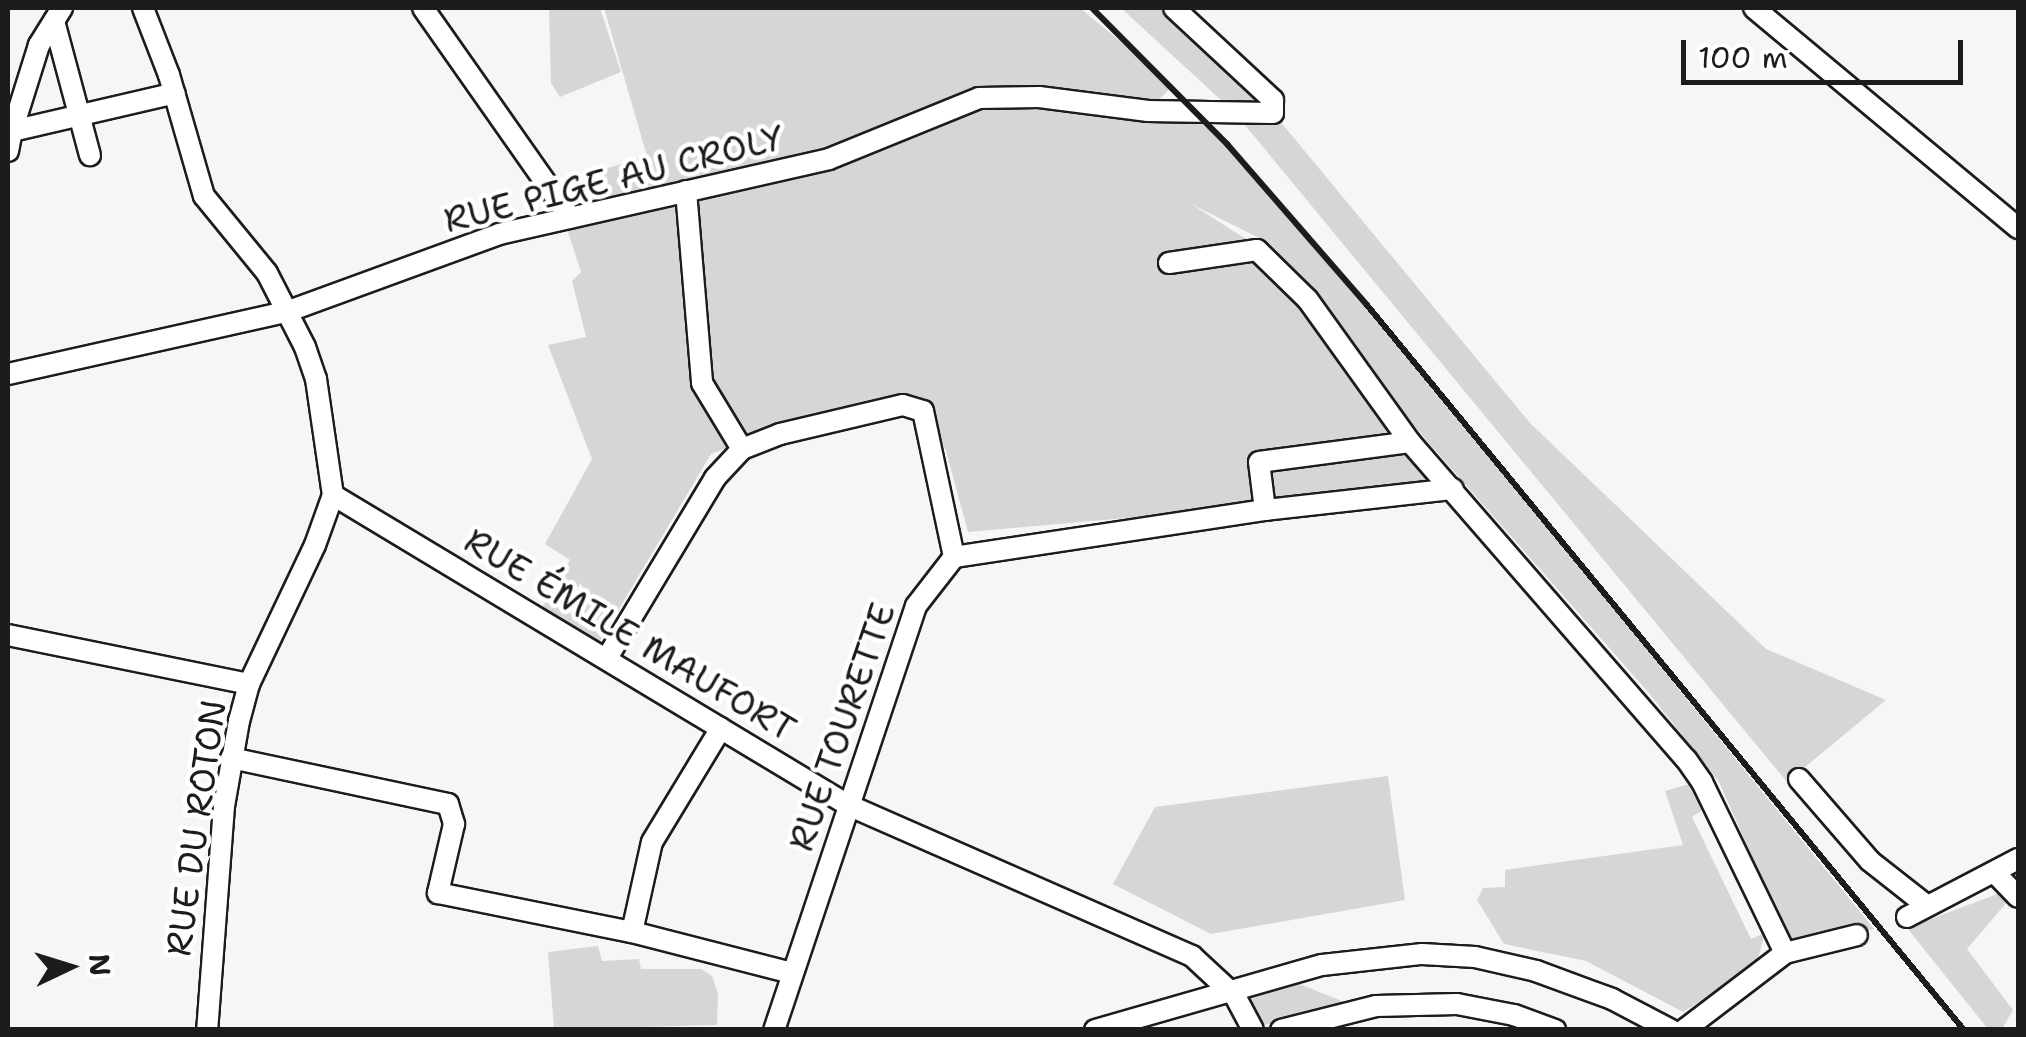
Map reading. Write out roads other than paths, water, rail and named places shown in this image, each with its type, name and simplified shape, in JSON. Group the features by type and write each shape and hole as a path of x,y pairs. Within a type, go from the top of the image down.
{"street":[{"name":"RUE DU ROTON","path":"143,8 175,93 193,170 204,196 266,274 289,311 316,378 333,495 315,545 249,684 231,758 209,962 207,1030"},
{"path":"423,8 570,218"},
{"name":"RUE PIGE AU CROLY","path":"8,374 289,311 499,234 830,159 979,98 1039,97 1179,113 1274,113 1273,100 1174,8"},
{"path":"1754,8 2018,228"},
{"path":"58,14 90,155"},
{"path":"10,141 39,45 58,14"},
{"path":"10,141 79,116 175,93"},
{"path":"686,191 702,383 742,450"},
{"path":"1169,262 1257,250 1308,300 1410,442 1694,770 1785,954"},
{"path":"607,658 716,478 742,450 780,434 903,404 923,412 954,557 1265,510 1453,490"},
{"path":"1265,510 1259,462 1410,442"},
{"name":"RUE ÉMILE MAUFORT","path":"333,495 848,805 1192,956 1228,990 1253,1030"},
{"name":"RUE TOURETTE","path":"774,1030 916,606 954,557"},
{"path":"8,635 249,684"},
{"path":"632,932 652,842 721,728"},
{"path":"231,758 448,804 454,824 438,893 632,932 792,973"},
{"path":"1799,779 1870,861 1926,906"},
{"path":"1907,917 2018,859"},
{"path":"1995,873 2018,897"},
{"path":"1684,1030 1785,954 1857,936"},
{"path":"1095,1030 1322,964 1422,954 1475,958 1536,970 1612,999 1671,1030"},
{"path":"1281,1030 1346,1012 1407,1004 1456,1004 1514,1015 1554,1030"}],"railway":[{"path":"1092,8 1227,144 1367,305 1964,1030"}]}
